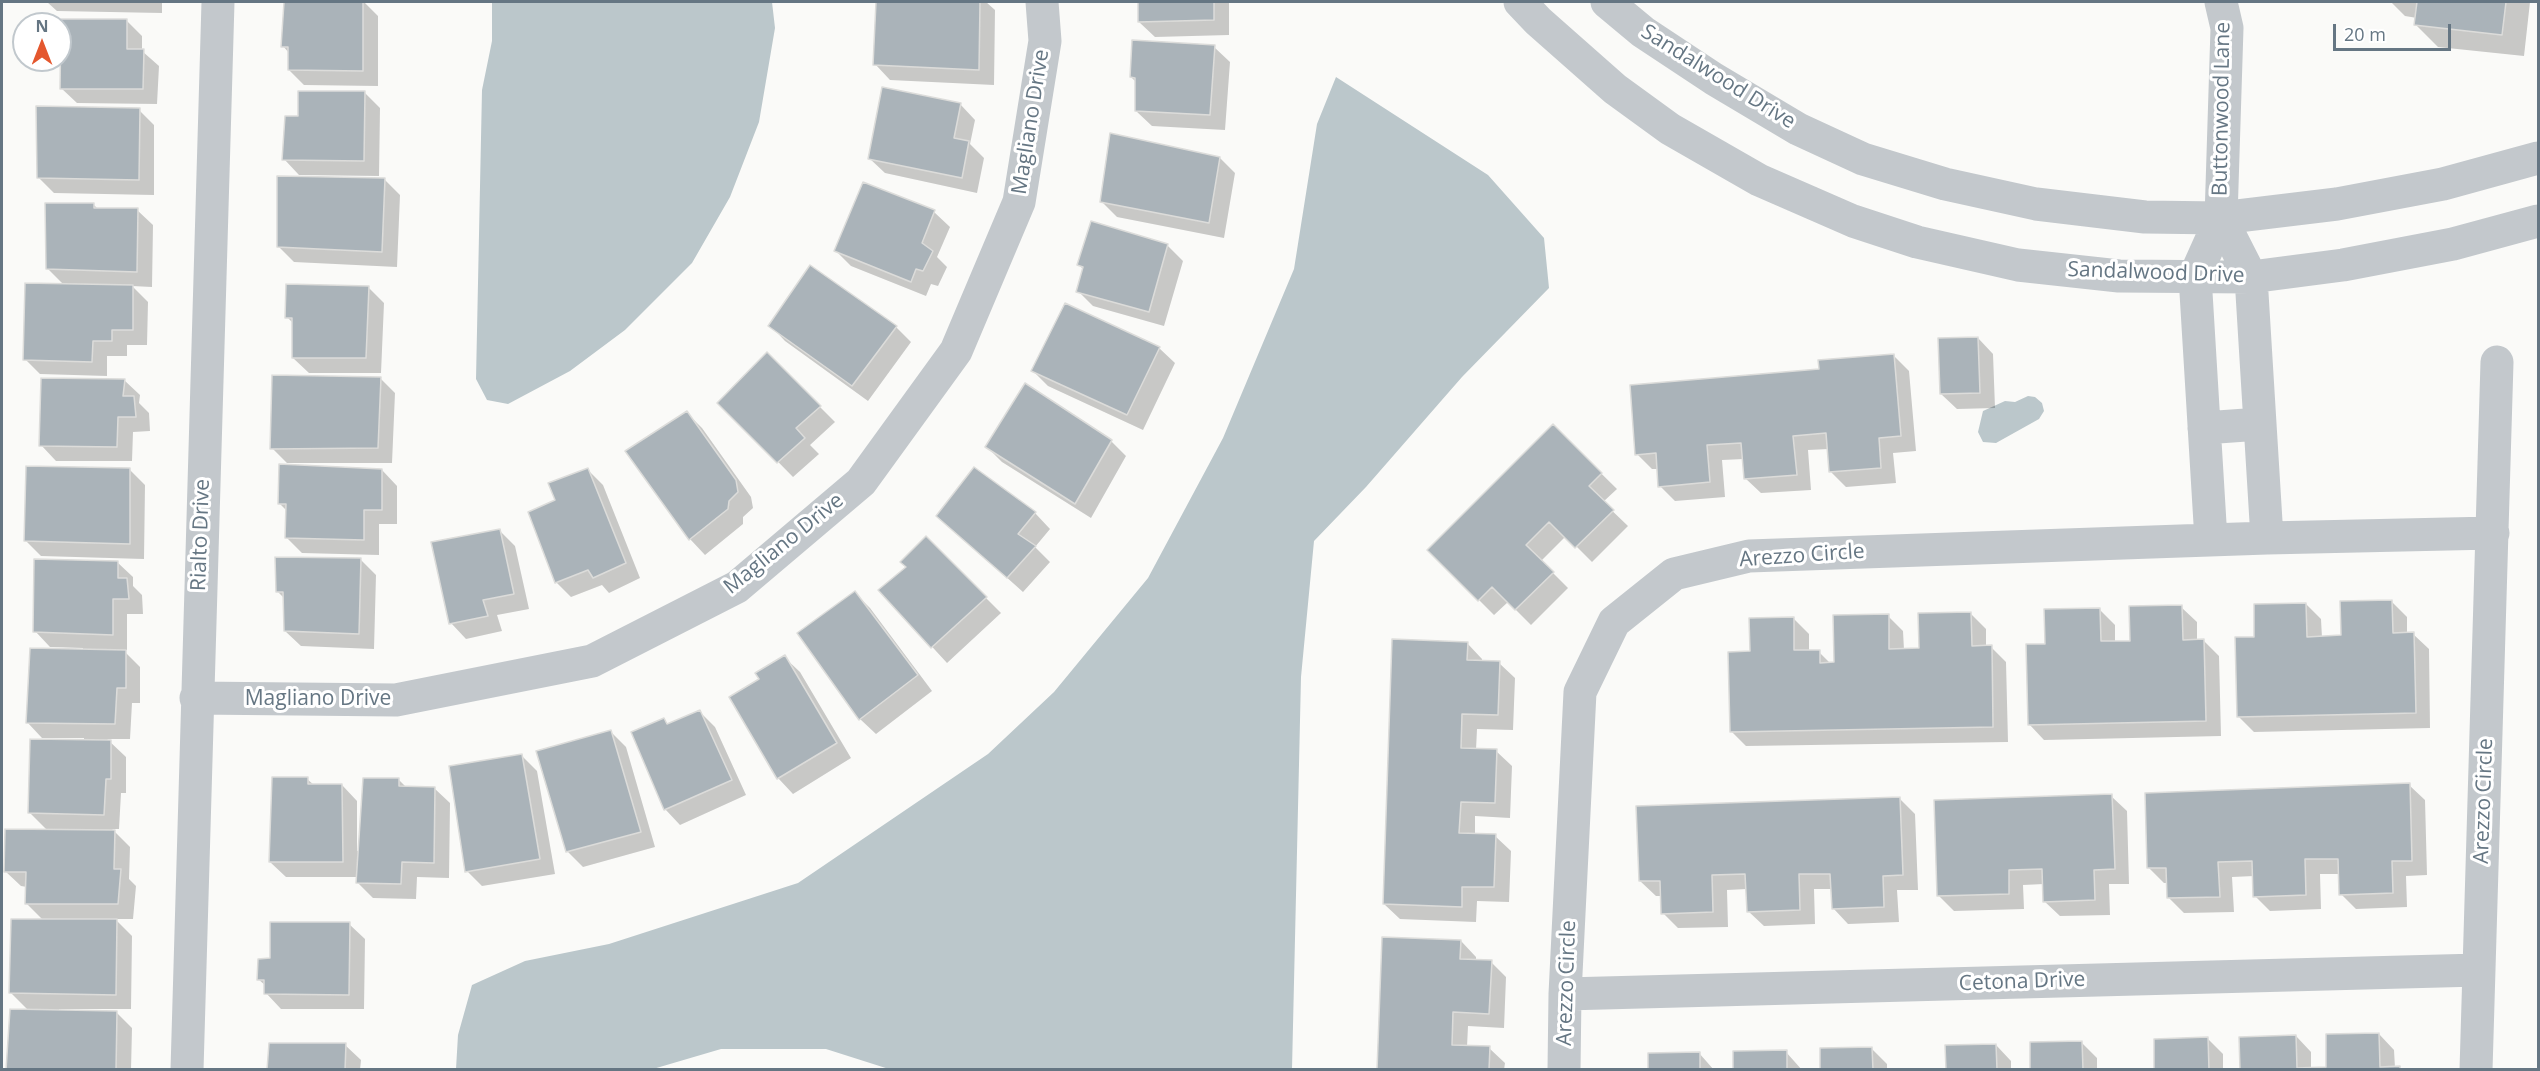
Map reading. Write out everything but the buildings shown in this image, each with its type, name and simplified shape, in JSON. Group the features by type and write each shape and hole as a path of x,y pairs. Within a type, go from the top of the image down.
{"street":[{"name":"Rialto Drive","path":"187,1070 218,2"},
{"name":"Magliano Drive","path":"196,698 396,700 592,661 737,588 861,482 957,351 1019,202 1045,41 1042,2"},
{"name":"Sandalwood Drive","path":"1520,2 1538,21 1615,89 1670,129 1759,180 1853,221 1917,242 2018,265 2120,276 2251,277 2343,265 2453,244 2538,221"},
{"name":"Sandalwood Drive","path":"1607,2 1643,32 1714,79 1798,129 1863,159 1945,184 2036,204 2145,217 2221,218 2337,204 2443,183 2538,158"},
{"name":"Buttonwood Lane","path":"2221,2 2227,28 2221,218"},
{"path":"2211,540 2195,276 2221,218"},
{"path":"2221,218 2251,277 2267,538"},
{"name":"Arezzo Circle","path":"2476,1070 2497,362"},
{"path":"2204,428 2260,424"},
{"name":"Arezzo Circle","path":"1564,1070 1565,994 1580,692 1614,622 1674,574 1749,556 2267,538 2493,533"},
{"name":"Cetona Drive","path":"1565,994 2479,970"}],"shaded area":[{"path":"492,2 772,2 775,28 759,122 730,197 692,263 625,330 570,371 508,404 487,400 476,379 482,90 492,41"},
{"path":"1336,77 1488,175 1544,238 1549,288 1462,377 1366,487 1314,541 1301,677 1292,1069 892,1070 826,1049 721,1049 653,1069 456,1069 458,1035 472,985 525,961 609,944 798,883 988,754 1054,692 1148,578 1223,438 1294,269 1317,124"},
{"path":"2028,396 2035,397 2042,403 2044,411 2039,419 1996,443 1983,442 1978,432 1983,411 2005,401 2015,402"}]}
